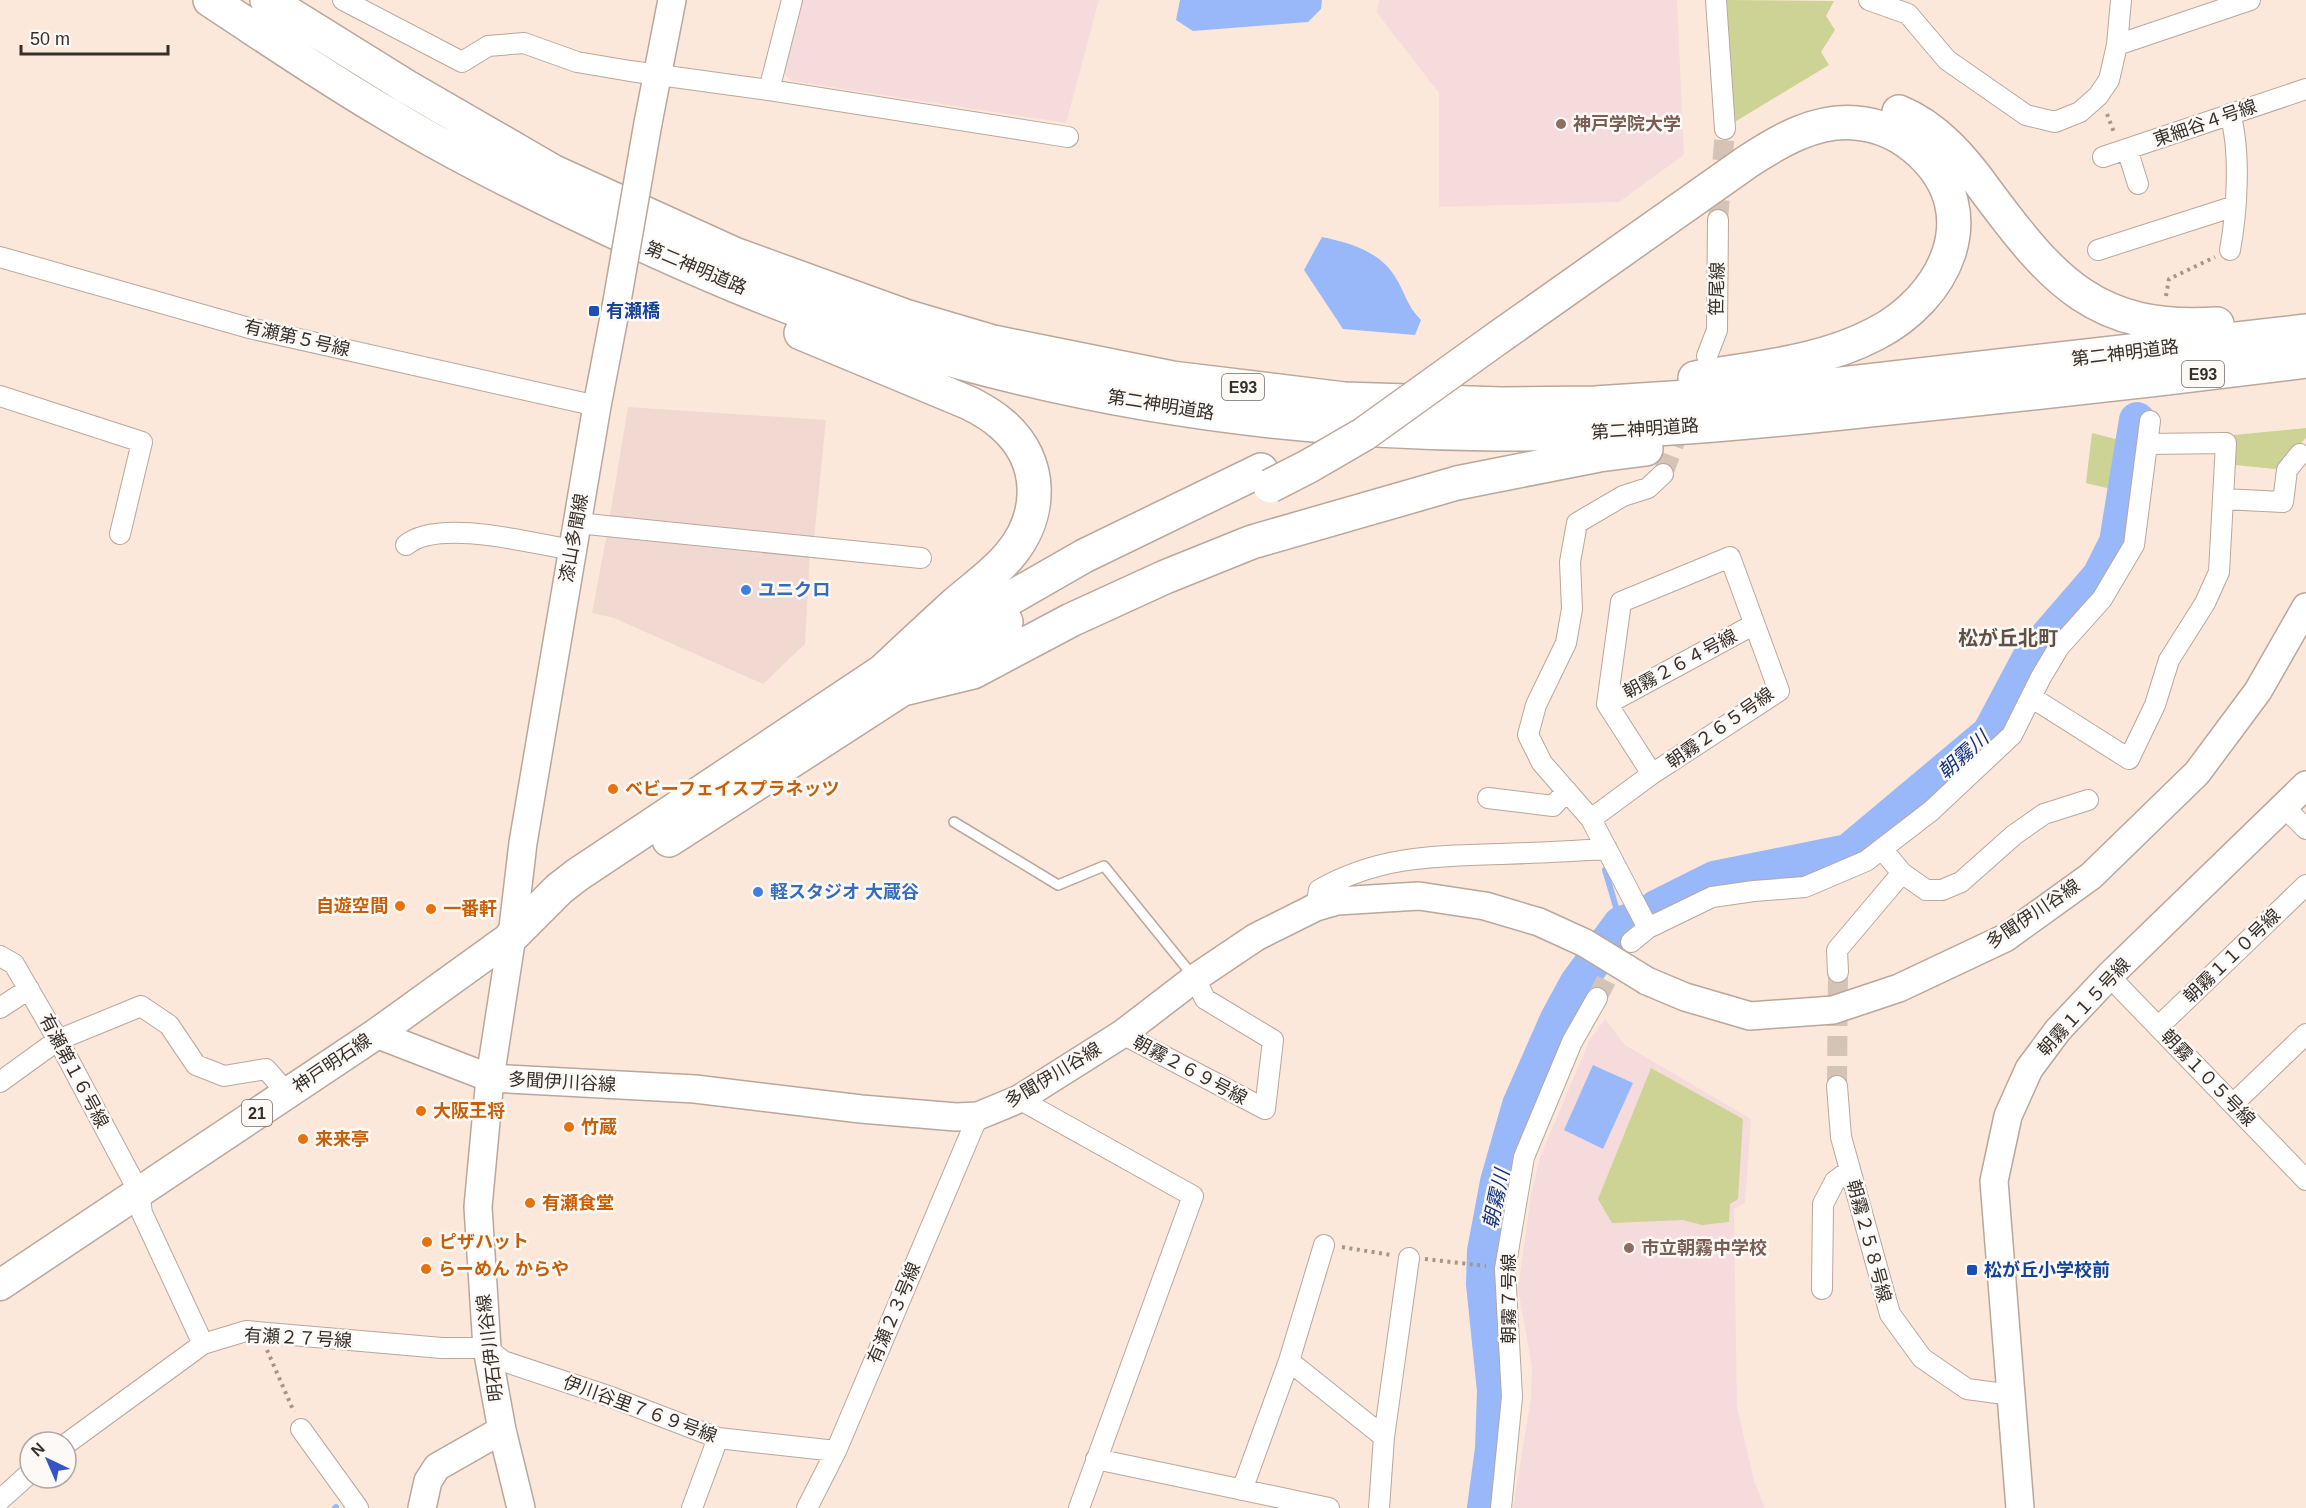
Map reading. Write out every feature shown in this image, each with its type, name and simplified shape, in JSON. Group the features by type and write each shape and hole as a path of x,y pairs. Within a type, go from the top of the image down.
{"highway":[{"name":"第二神明道路","path":"210,0 386,114 538,195 640,245 813,316 895,344 984,370 1076,391 1164,406 1267,420 1391,430 1496,434 1575,433 1777,420 2099,387 2303,341"},
{"name":"第二神明道路","path":"267,0 407,87 554,172 734,254 894,313 993,342 1172,378 1344,399 1502,404 1595,404 1779,391 2303,341"},
{"path":"1493,330 1758,134 1806,110 1856,103 1880,106 1902,113 1940,139 1975,176 2046,265 2085,298 2129,318 2152,323 2243,322 2303,341"},
{"path":"386,114 464,164 539,207 752,313 969,403 1004,425 1017,439 1027,455 1036,490 1030,524 1021,540 995,571 955,604 893,680"},
{"path":"512,936 559,889 577,875 893,680 1084,556 1266,478 1302,451 1354,421 1781,141 1810,129 1831,124 1855,123 1877,127 1897,135 1914,146 1930,161 1942,179 1950,198 1953,238 1942,274 1914,307 1876,334 1793,361 1682,380 1542,395 1442,402"},
{"path":"893,680 973,672 1071,620 1155,581 1252,542 1456,483 1599,455 2099,387"}],"main road":[{"name":"神戸明石線","path":"0,1285 376,1034 512,936"}],"street":[{"path":"343,0 462,62 488,46 524,43 577,62 658,76 769,90 1068,137"},
{"name":"漆山多聞線","path":"490,1078 512,936 523,843 572,550 672,0"},
{"path":"769,90 792,0"},
{"path":"1716,0 1725,129"},
{"path":"1869,0 1908,14 1947,60 2026,115 2055,122 2080,112 2109,81 2117,45 2121,0"},
{"path":"2117,45 2250,0"},
{"name":"東細谷４号線","path":"2117,152 2306,89"},
{"path":"2230,114 2236,134 2235,224 2230,250"},
{"path":"2117,152 2138,184"},
{"path":"2098,250 2235,206"},
{"name":"笹尾線","path":"1707,356 1717,330 1718,220"},
{"name":"有瀬第５号線","path":"0,257 249,328 597,405"},
{"path":"0,396 142,442 120,534"},
{"path":"1631,942 1648,928 1712,897 1805,887 1866,861 1931,811 2012,735 2059,647 2102,599 2134,546 2150,421"},
{"path":"2031,697 2129,759 2155,705 2169,660 2205,603 2219,572 2226,443 2148,444"},
{"path":"2223,499 2283,502 2287,470 2300,454"},
{"path":"1648,928 1591,819 1542,763 1528,735 1536,705 1566,643 1572,609 1570,562 1576,523 1623,496 1648,488 1663,474"},
{"path":"577,523 921,558"},
{"path":"405,545 415,537 458,531 572,550"},
{"name":"朝霧２６５号線","path":"1591,819 1652,774 1779,691 1730,557 1621,602 1607,704 1652,774"},
{"name":"多聞伊川谷線","path":"376,1034 490,1078 695,1089 861,1109 956,1117 978,1116 1019,1099 1122,1034 1195,978 1256,937 1316,907 1337,901 1419,896 1485,906 1539,922 1585,943 1647,981 1685,998 1750,1016 1833,1010 1899,988 2005,938 2091,876 2197,773 2258,691 2306,607"},
{"name":"朝霧２６４号線","path":"1607,704 1754,625"},
{"name":"朝霧１１５号線","path":"2020,1508 2012,1395 1996,1234 1994,1181 2008,1116 2028,1069 2058,1030 2109,976 2306,785"},
{"path":"1488,798 1553,806 1567,791"},
{"path":"1882,849 1902,873 1926,890 1942,890 1961,882 2014,835 2044,814 2088,800"},
{"path":"2284,807 2306,830"},
{"path":"1316,907 1319,890 1335,881 1379,865 1423,856 1607,849"},
{"path":"1838,972 1837,950 1902,873"},
{"name":"朝霧１１０号線","path":"2158,1027 2306,885"},
{"name":"有瀬第１６号線","path":"0,956 14,964 58,1040 139,1192"},
{"name":"朝霧１０５号線","path":"2109,976 2306,1180"},
{"name":"朝霧２６９号線","path":"1122,1034 1265,1109 1273,1040 1205,999 1195,978"},
{"path":"0,1008 29,990"},
{"name":"朝霧７号線","path":"1501,1508 1512,1397 1505,1269 1524,1158 1572,1042 1597,998"},
{"path":"0,1082 58,1040 141,1006 169,1025 196,1065 224,1076 266,1069 287,1093"},
{"path":"2233,1104 2306,1034"},
{"name":"明石伊川谷線","path":"490,1078 478,1208 487,1348 502,1430 521,1508"},
{"name":"朝霧２５８号線","path":"1837,1086 1841,1137 1890,1314 1922,1358 1967,1389 2012,1395"},
{"path":"1019,1099 1193,1196 1079,1508"},
{"name":"有瀬２３号線","path":"807,1508 836,1451 978,1116"},
{"path":"1822,1289 1823,1204 1835,1181 1850,1170"},
{"path":"139,1192 142,1214 203,1344"},
{"path":"1242,1490 1289,1361 1324,1245"},
{"path":"1379,1508 1384,1437 1409,1258"},
{"name":"有瀬２７号線","path":"78,1435 203,1344 246,1331 442,1348 487,1348"},
{"name":"伊川谷里７６９号線","path":"487,1348 503,1361 611,1397 717,1438 836,1451"},
{"path":"1289,1361 1384,1437"},
{"path":"302,1429 358,1508"},
{"path":"422,1508 428,1481 437,1467 502,1430"},
{"path":"692,1508 717,1438"},
{"path":"1096,1459 1329,1508"},
{"path":"0,1500 18,1484"}],"lane":[{"path":"954,822 1058,885 1104,866 1195,978"}],"path":[{"path":"2097,96 2111,98 2106,111 2117,152"},
{"path":"2166,296 2169,279 2230,250"},
{"path":"1324,1245 1409,1258 1468,1262"},
{"path":"260,1333 302,1429"}],"shaded area":[{"path":"802,0 1099,0 1066,123 792,81 783,73"},
{"name":"神戸学院大学","path":"1379,0 1677,0 1684,155 1619,202 1439,207 1439,93 1377,13"},
{"path":"628,407 826,420 814,539 609,521"},
{"path":"607,534 810,553 805,644 763,684 614,618 592,613"},
{"name":"市立朝霧中学校","path":"1605,1019 1625,1045 1751,1119 1745,1203 1734,1209 1737,1407 1754,1481 1765,1508 1513,1508 1531,1398 1532,1367 1518,1289 1531,1194 1540,1157 1589,1041"}],"green space":[{"path":"1727,0 1834,1 1826,16 1835,30 1821,52 1829,65 1733,123"},
{"path":"2306,428 2306,438 2275,469 2235,465 2234,435"},
{"path":"2092,433 2127,442 2119,491 2086,483"},
{"path":"1651,1068 1743,1119 1738,1199 1730,1204 1729,1222 1702,1225 1683,1220 1612,1223 1598,1199"}],"water":[{"path":"1180,0 1322,0 1321,9 1308,22 1193,31 1176,20"},
{"path":"1322,237 1365,250 1391,270 1409,305 1421,320 1415,335 1343,329 1304,270"},
{"path":"1593,1065 1633,1083 1603,1149 1564,1130"}],"waterway":[{"name":"朝霧川","path":"1656,908 1714,879 1848,852 1990,733 2031,656 2100,576 2117,542 2137,420"},
{"path":"1605,870 1621,924"},
{"name":"朝霧川","path":"1485,1508 1493,1449 1495,1391 1484,1284 1485,1251 1498,1182 1520,1105 1558,1019 1577,984 1621,924 1627,922"}],"tunnel":[{"path":"1718,220 1725,129"},
{"path":"1663,474 1683,420"},
{"path":"1597,998 1615,963 1624,951"},
{"path":"1837,1086 1838,972"}],"place":[{"name":"神戸学院大学","path":"1561,124"},
{"name":"有瀬橋","path":"594,311"},
{"name":"ユニクロ","path":"746,590"},
{"name":"ベビーフェイスプラネッツ","path":"613,789"},
{"name":"軽スタジオ 大蔵谷","path":"758,892"},
{"name":"自遊空間","path":"400,906"},
{"name":"一番軒","path":"431,909"},
{"name":"大阪王将","path":"421,1111"},
{"name":"竹蔵","path":"569,1127"},
{"name":"来来亭","path":"303,1139"},
{"name":"有瀬食堂","path":"530,1203"},
{"name":"ピザハット","path":"427,1242"},
{"name":"市立朝霧中学校","path":"1629,1248"},
{"name":"らーめん からや","path":"426,1269"},
{"name":"松が丘小学校前","path":"1972,1270"}],"district":[{"name":"松が丘北町","path":"2008,638"}]}
